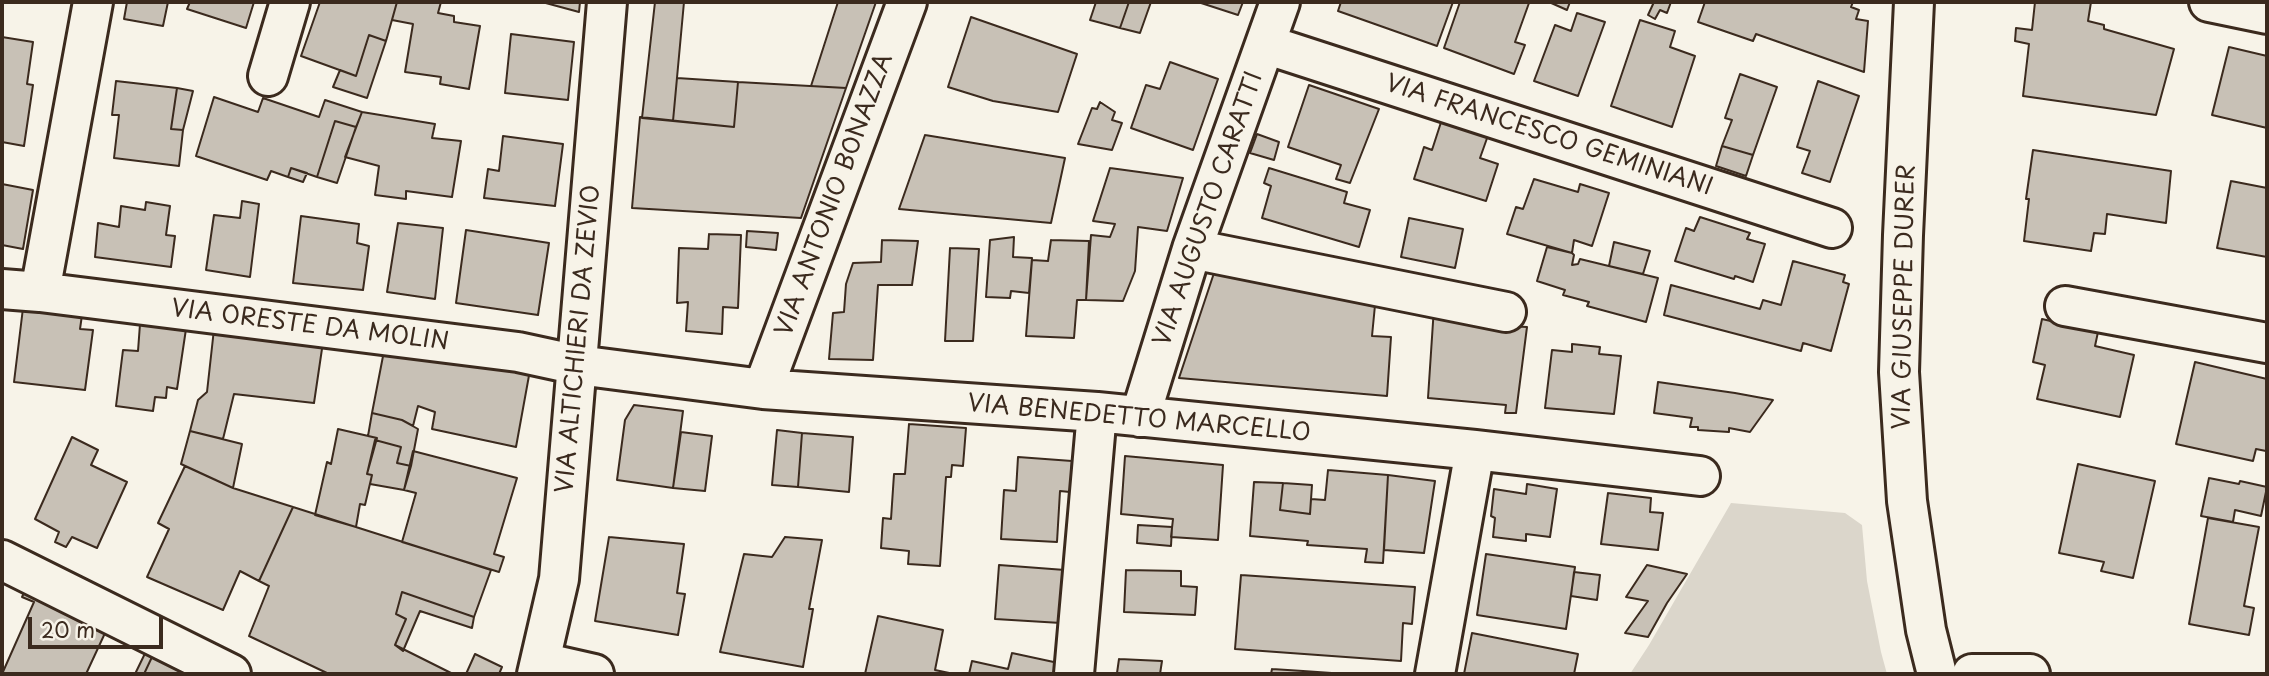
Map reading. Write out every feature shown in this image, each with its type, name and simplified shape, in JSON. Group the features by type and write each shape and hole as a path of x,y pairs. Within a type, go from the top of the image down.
{"street":[{"path":"40,292 93,2"},
{"path":"268,76 290,2"},
{"name":"VIA ALTICHIERI DA ZEVIO","path":"539,668 559,579 607,2"},
{"name":"VIA ANTONIO BONAZZA","path":"763,389 907,2"},
{"name":"VIA AUGUSTO CARATTI","path":"1140,417 1192,249 1280,2"},
{"name":"VIA GIUSEPPE DURER","path":"1914,2 1899,372 1907,501 1926,630 1937,674"},
{"path":"2210,2 2267,15"},
{"name":"VIA FRANCESCO GEMINIANI","path":"1265,44 1832,228"},
{"path":"1192,249 1506,312"},
{"name":"VIA ORESTE DA MOLIN","path":"2,289 518,352 578,365"},
{"path":"2065,306 2267,342"},
{"name":"VIA BENEDETTO MARCELLO","path":"578,365 763,389 1097,412 1475,450 1700,476"},
{"path":"1074,674 1097,412"},
{"path":"1435,674 1475,450"},
{"path":"2,559 231,674"},
{"path":"539,668 594,674"},
{"path":"1972,674 2029,674"}],"shaded area":[{"path":"1731,503 1845,513 1862,525 1867,581 1887,674 1630,674"}],"building":[{"path":"127,2 168,2 163,26 124,19"},
{"path":"190,2 254,2 246,28 187,9"},
{"path":"320,2 397,2 386,41 369,35 356,76 301,56"},
{"path":"397,2 441,2 438,13 454,16 454,22 480,26 469,89 440,84 441,77 405,72 413,24 392,20"},
{"path":"542,2 580,2 579,12"},
{"path":"655,2 684,2 673,121 642,118"},
{"path":"838,2 876,2 846,88 811,86"},
{"path":"1096,2 1129,2 1120,28 1090,20"},
{"path":"1129,2 1151,2 1140,33 1120,28"},
{"path":"1198,2 1243,2 1238,15"},
{"path":"1341,2 1453,2 1437,46 1338,11"},
{"path":"1460,2 1529,3 1515,42 1525,45 1514,74 1444,48"},
{"path":"1549,2 1570,2 1567,10"},
{"path":"1654,2 1671,2 1667,13 1660,10 1655,19 1648,15"},
{"path":"1705,2 1853,2 1851,7 1859,10 1856,19 1868,21 1864,72 1756,34 1753,41 1698,22"},
{"path":"2035,2 2091,2 2088,21 2104,25 2104,29 2174,49 2156,115 2023,96 2029,44 2015,41 2016,28 2032,30"},
{"path":"1577,13 1605,22 1578,96 1534,81 1555,25 1571,31"},
{"path":"971,17 1077,54 1058,112 993,101 948,87"},
{"path":"1640,20 1675,31 1670,47 1695,56 1672,127 1611,106"},
{"path":"511,34 574,42 568,100 505,93"},
{"path":"369,35 386,41 367,98 333,87 340,70 356,76"},
{"path":"2,37 33,42 27,84 33,85 24,146 2,142"},
{"path":"2229,47 2267,56 2267,128 2212,115"},
{"path":"1170,62 1218,79 1193,150 1131,128 1146,85 1160,89"},
{"path":"1740,74 1777,87 1753,155 1722,146 1732,120 1725,118"},
{"path":"677,78 738,82 734,127 673,121"},
{"path":"116,81 177,88 171,129 183,130 179,166 114,158 119,115 112,115"},
{"path":"1818,81 1859,96 1830,182 1802,173 1810,151 1797,147"},
{"path":"738,82 846,88 801,218 632,208 640,117 734,127"},
{"path":"1309,85 1379,109 1350,183 1336,179 1341,165 1288,147"},
{"path":"177,88 193,91 183,130 171,129"},
{"path":"214,97 258,112 263,98 319,117 325,100 362,112 356,127 335,121 317,177 291,168 288,177 271,171 267,180 196,156"},
{"path":"1100,102 1115,112 1112,120 1122,123 1112,150 1078,144 1092,108 1097,109"},
{"path":"362,112 435,124 432,138 461,141 452,197 406,191 406,199 375,195 379,166 345,157"},
{"path":"1444,113 1491,127 1480,158 1498,164 1486,201 1414,179 1424,147 1432,150"},
{"path":"335,121 356,127 337,183 317,177"},
{"path":"1257,134 1279,142 1274,160 1250,153"},
{"path":"925,135 1065,158 1051,223 899,209"},
{"path":"503,136 563,144 555,206 484,198 488,169 499,171"},
{"path":"1722,146 1753,155 1746,176 1716,166"},
{"path":"2033,150 2171,171 2166,223 2107,214 2105,234 2094,233 2091,251 2024,241 2029,199 2026,199"},
{"path":"291,168 307,173 303,182 288,177"},
{"path":"1110,168 1183,178 1167,231 1138,227 1135,271 1123,301 1086,300 1091,235 1110,237 1115,224 1093,221"},
{"path":"1269,168 1347,192 1344,203 1370,210 1359,247 1262,218 1271,186 1264,183"},
{"path":"1534,179 1578,192 1580,184 1609,193 1592,246 1574,240 1572,253 1507,234 1516,207 1523,209"},
{"path":"2231,181 2267,188 2267,257 2217,248"},
{"path":"2,184 33,190 23,249 2,245"},
{"path":"242,201 259,204 250,277 206,270 214,215 240,218"},
{"path":"146,202 170,206 166,235 175,236 171,267 95,257 98,223 119,227 121,206 145,210"},
{"path":"301,216 359,224 357,243 369,246 363,290 293,283"},
{"path":"1700,217 1750,233 1747,239 1765,244 1753,282 1675,261 1686,228 1694,231"},
{"path":"1409,218 1463,229 1455,268 1401,257"},
{"path":"398,223 443,228 435,299 387,292"},
{"path":"466,230 549,243 538,315 456,303"},
{"path":"747,231 778,233 776,250 746,247"},
{"path":"709,234 741,235 738,308 723,307 722,334 686,331 688,302 677,303 679,248 708,249"},
{"path":"1014,237 1013,257 1032,258 1029,293 1011,291 1010,298 986,297 990,240"},
{"path":"882,240 918,241 912,285 878,285 873,360 829,359 833,313 844,312 846,284 853,263 881,262"},
{"path":"1051,240 1089,241 1086,300 1077,300 1074,338 1026,336 1032,260 1048,261"},
{"path":"1614,242 1650,251 1643,274 1609,266"},
{"path":"1547,247 1572,253 1572,265 1578,264 1580,259 1658,278 1646,322 1587,306 1589,302 1563,295 1565,290 1537,281"},
{"path":"950,248 979,249 973,341 945,341"},
{"path":"1218,261 1376,295 1372,336 1391,337 1387,396 1179,378"},
{"path":"1793,261 1845,275 1843,282 1849,284 1831,351 1803,343 1801,351 1664,315 1671,285 1760,309 1763,300 1781,305"},
{"path":"1434,307 1468,311 1467,324 1527,327 1516,413 1505,413 1506,405 1428,398"},
{"path":"23,308 82,315 80,329 93,330 85,390 14,382"},
{"path":"2042,319 2098,332 2095,346 2134,355 2120,417 2037,399 2045,365 2033,362"},
{"path":"140,324 186,329 177,389 167,387 166,398 155,397 153,411 116,406 123,350 138,351"},
{"path":"214,329 323,342 314,403 234,394 223,439 190,431 198,400 207,392"},
{"path":"1572,344 1600,347 1599,354 1621,356 1614,414 1545,408 1552,350 1572,352"},
{"path":"384,351 530,370 516,447 432,429 435,412 418,406 413,426 402,420 372,413"},
{"path":"2195,362 2267,379 2266,451 2256,449 2253,461 2176,444"},
{"path":"1658,382 1773,400 1750,432 1729,428 1729,432 1698,430 1698,427 1690,427 1692,418 1654,413"},
{"path":"634,405 683,411 673,488 617,480 625,420"},
{"path":"372,413 402,420 418,429 411,466 397,463 401,447 368,436"},
{"path":"909,424 966,428 963,466 952,465 951,477 946,477 940,566 908,564 909,551 881,548 883,518 891,519 894,474 905,474"},
{"path":"338,429 377,438 367,474 372,475 365,505 360,504 356,527 315,515 327,462 331,464"},
{"path":"777,430 802,433 798,487 772,485"},
{"path":"190,431 242,444 233,488 181,464"},
{"path":"681,432 712,436 705,491 673,488"},
{"path":"802,433 853,437 849,492 798,487"},
{"path":"72,437 98,450 91,465 127,482 97,548 72,537 66,547 55,542 59,532 35,519"},
{"path":"375,440 401,447 397,463 411,466 404,490 370,484 372,475 367,474"},
{"path":"413,451 517,478 494,554 504,557 499,572 402,542 416,493 404,490"},
{"path":"1125,456 1223,465 1218,540 1171,537 1173,519 1121,514"},
{"path":"1018,457 1072,461 1070,492 1060,491 1057,542 1001,539 1004,490 1016,491"},
{"path":"2078,464 2155,481 2133,578 2101,571 2104,562 2059,553"},
{"path":"185,466 233,488 293,507 259,581 240,571 223,610 147,577 169,529 158,523"},
{"path":"1328,470 1388,475 1383,563 1365,562 1367,549 1307,545 1308,541 1250,536 1254,482 1283,483 1280,510 1310,514 1311,499 1325,500"},
{"path":"1388,475 1435,481 1424,553 1384,550"},
{"path":"2209,478 2267,487 2261,516 2235,510 2233,522 2201,516"},
{"path":"1283,483 1312,485 1310,514 1280,510"},
{"path":"1527,484 1557,489 1550,537 1526,534 1526,541 1493,537 1495,518 1491,516 1494,489 1526,494"},
{"path":"1608,493 1651,498 1650,512 1663,513 1658,550 1601,544"},
{"path":"293,507 491,570 474,617 402,592 396,614 406,619 395,645 453,674 329,674 249,636 269,586 259,581"},
{"path":"2208,518 2259,527 2244,606 2254,608 2249,635 2189,624"},
{"path":"1138,525 1172,527 1171,546 1137,543"},
{"path":"609,537 684,544 677,593 685,594 678,635 595,621"},
{"path":"785,537 822,540 809,609 813,609 803,667 720,652 744,554 772,557"},
{"path":"1486,554 1575,567 1566,629 1477,615"},
{"path":"999,565 1065,570 1061,623 995,619"},
{"path":"1647,565 1687,574 1648,637 1625,633 1648,601 1626,597"},
{"path":"1126,570 1181,571 1181,586 1197,587 1195,615 1124,612"},
{"path":"1574,572 1600,575 1597,600 1571,596"},
{"path":"1241,575 1415,587 1412,624 1403,623 1401,661 1235,649"},
{"path":"31,578 112,618 86,674 2,674 34,602 22,597"},
{"path":"402,592 474,617 472,628 420,611 403,651 395,645 406,619 396,614"},
{"path":"878,616 943,630 935,670 954,674 865,674"},
{"path":"1472,633 1578,654 1574,674 1464,674"},
{"path":"153,637 160,640 144,674 135,674"},
{"path":"160,640 189,674 144,674"},
{"path":"1012,653 1063,664 1061,674 969,674 972,661 1008,669"},
{"path":"475,654 502,667 499,674 466,674"},
{"path":"1119,659 1162,661 1160,674 1117,673"},
{"path":"1272,669 1303,671 1303,674 1271,674"},
{"path":"1303,671 1346,674 1303,674"}]}
